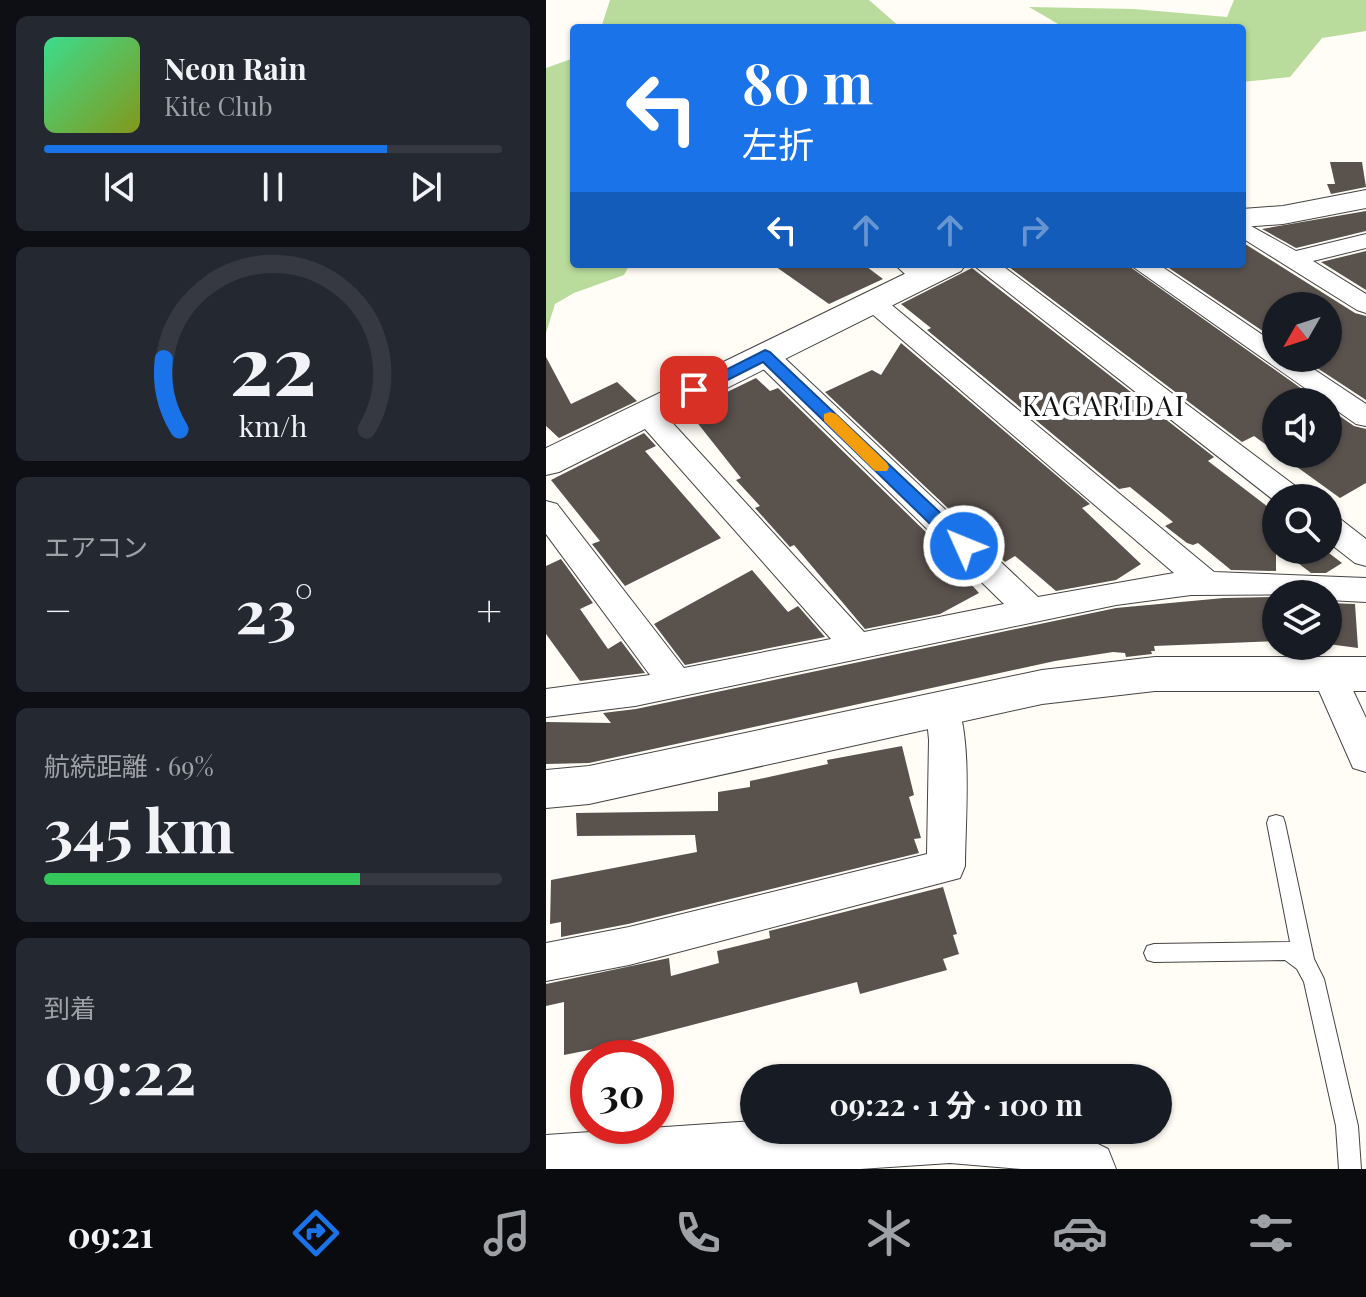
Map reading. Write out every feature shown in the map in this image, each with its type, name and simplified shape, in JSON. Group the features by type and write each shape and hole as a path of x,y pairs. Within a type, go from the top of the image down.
{"street":[{"path":"1246,218 1283,215 1366,199"},
{"path":"1246,230 1366,305"},
{"path":"1292,259 1366,241"},
{"path":"546,463 873,302 926,268"},
{"path":"989,268 1273,484"},
{"path":"1147,268 1262,346"},
{"path":"873,302 1206,583"},
{"path":"765,355 1030,609"},
{"path":"1300,372 1366,417"},
{"path":"647,413 857,646"},
{"path":"546,512 676,684"},
{"path":"1342,537 1366,555"},
{"path":"546,703 635,692 1116,593 1206,583 1366,590"},
{"path":"546,789 589,785 1099,679 1221,673 1347,675 1366,757"},
{"path":"546,962 629,946 946,866 947,740 943,709"},
{"path":"546,1163 950,1135 993,1135 1033,1142 1088,1169"}],"lane":[{"path":"1276,823 1304,962 1314,979 1347,1126 1350,1169"},
{"path":"1154,953 1288,951 1304,962"}],"green space":[{"path":"610,0 869,0 896,24 602,24"},
{"path":"1234,0 1366,0 1366,31 1322,38 1290,77 1246,82 1246,24 1058,24 1029,7 1134,9 1227,17"},
{"path":"570,59 570,268 628,268 624,275 574,293 555,304 546,333 546,68"}],"building":[{"path":"1330,162 1362,162 1366,187 1331,194 1327,184 1335,184"},
{"path":"1366,211 1366,231 1296,248 1262,229"},
{"path":"1246,245 1322,292 1262,292 1262,331 1169,268 1246,268"},
{"path":"1366,251 1366,290 1321,262"},
{"path":"778,268 868,268 883,279 829,304"},
{"path":"972,268 1214,457 1208,461 1262,502 1262,564 1276,564 1276,571 1231,570 1198,543 1187,543 1165,526 1173,522 1130,487 1119,489 927,330 931,328 901,304"},
{"path":"1010,268 1132,268 1262,361 1262,372 1278,372 1301,388 1262,388 1262,442 1254,436 1242,442"},
{"path":"1342,305 1366,316 1366,400 1323,372 1342,372"},
{"path":"901,343 1090,504 1082,508 1141,564 1116,580 1056,591 1015,556 1005,562 825,392 872,370 881,375"},
{"path":"546,357 571,404 617,382 637,401 559,438 546,426"},
{"path":"756,378 770,391 778,388 975,580 970,583 979,593 940,614 865,629 794,545 790,547 755,508 760,506 736,480 741,478 688,411"},
{"path":"1342,418 1354,426 1366,429 1366,483 1342,497 1342,484 1321,484 1298,468 1342,468"},
{"path":"644,433 656,446 645,451 721,538 625,586 592,544 600,541 551,480"},
{"path":"561,559 593,603 580,609 608,649 621,641 645,673 580,681 546,634 546,566"},
{"path":"1299,564 1340,564 1326,573 1311,573"},
{"path":"752,570 788,612 798,606 825,637 685,665 654,624"},
{"path":"1262,597 1262,642 1154,646 1152,654 1126,657 1125,653 1113,652 1055,661 589,763 546,764 546,722 611,723 603,713 636,709 1116,608"},
{"path":"1342,604 1355,604 1358,648 1342,646"},
{"path":"902,746 914,795 909,797 921,838 914,839 919,853 628,924 561,937 561,922 550,924 551,880 697,852 695,835 577,836 576,813 718,811 718,792 750,787 750,781 828,764 827,760"},
{"path":"943,887 957,934 953,935 959,954 943,959 947,970 860,994 857,982 634,1040 570,1040 570,1054 564,1055 564,1002 546,1006 546,984 669,958 671,976 719,963 717,951 770,938 769,931"}],"slow traffic":[{"path":"830,418 881,467"}],"district":[{"name":"KAGARIDAI","path":"1104,406"}],"route":[{"path":"694,390 765,355 964,546"}]}
